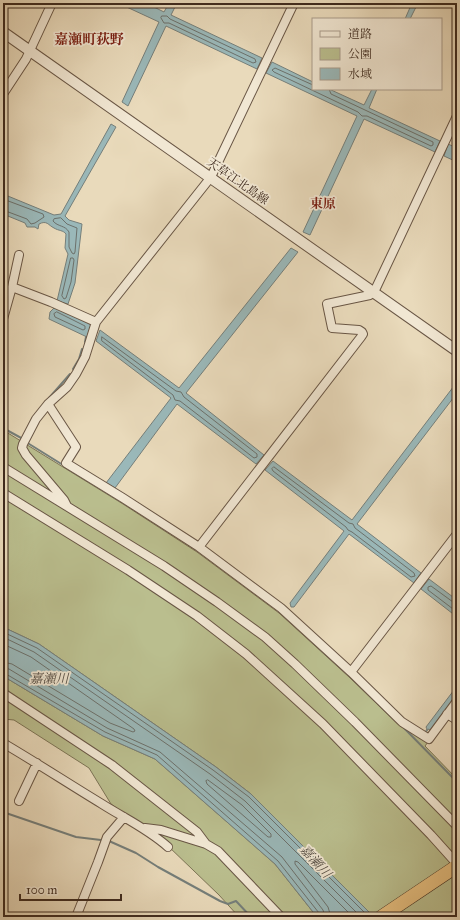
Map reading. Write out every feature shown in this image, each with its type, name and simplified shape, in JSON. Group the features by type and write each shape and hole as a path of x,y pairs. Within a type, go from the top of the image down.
{"highway":[{"path":"381,917 457,865"}],"street":[{"path":"3,94 30,51 52,3"},
{"path":"67,506 64,500 26,455 22,448 24,441 36,419 48,404 67,386 76,374 85,357 96,322 211,178 294,3"},
{"name":"天草江北島線","path":"3,32 457,351"},
{"path":"199,547 363,334 359,330 332,328 327,304 370,295 376,288 457,116"},
{"path":"3,319 19,255"},
{"path":"12,287 96,322"},
{"path":"48,404 76,448 66,463 199,547 281,608 352,672 402,722 429,739 457,701"},
{"path":"3,467 164,566 265,638 296,664 457,826"},
{"path":"3,493 128,570 197,616 246,654 323,724 457,865"},
{"path":"352,672 457,534"},
{"path":"3,693 112,766 197,832 206,844"},
{"path":"447,714 457,720"},
{"path":"3,743 142,827 168,847"},
{"path":"19,801 37,763"},
{"path":"76,917 107,837 124,817"},
{"path":"142,827 161,830 206,844 218,851 281,917"}],"green space":[{"path":"3,430 123,504 197,552 279,613 400,726 428,742 425,746 457,779 457,917 374,917 251,794 216,767 39,644 3,627"},
{"path":"3,676 103,736 155,759 275,864 317,917 239,917 219,895 167,845 111,804 89,768 14,720 3,719"}],"water":[{"path":"118,3 146,3 164,12 169,3 177,3 171,15 262,58 257,69 166,26 128,106 122,102 159,22"},
{"path":"412,3 418,3 410,18 405,18"},
{"path":"272,62 312,82 312,90 331,90 364,105 372,90 377,90 369,108 440,141 435,152 364,119 310,235 303,232 357,116 266,73"},
{"path":"111,124 116,127 65,216 69,220 82,224 75,283 68,304 57,301 68,254 65,248 66,234 46,223 39,224 38,229 35,227 27,227 25,223 3,214 3,194 54,215 61,214"},
{"path":"448,144 457,148 457,162 444,156"},
{"path":"291,248 298,252 186,393 264,455 256,464 177,404 115,488 106,483 171,398 96,341 100,330 179,388"},
{"path":"55,307 91,325 87,337 49,319 50,312"},
{"path":"457,382 457,393 357,524 421,573 414,583 349,534 294,607 291,607 290,603 344,531 265,470 273,461 352,520"},
{"path":"429,579 457,600 457,617 421,589"},
{"name":"嘉瀬川","path":"3,627 39,644 216,767 251,794 374,917 317,917 275,864 155,759 103,736 3,676"},
{"path":"457,674 457,683 454,678"},
{"path":"457,683 457,694 430,730 428,729 426,733 426,727 454,690"}],"waterway":[{"path":"3,297 3,303"},
{"path":"85,342 86,337"},
{"path":"73,369 79,359 82,349"},
{"path":"49,398 70,374"},
{"path":"3,428 23,439"},
{"path":"26,442 63,465"},
{"path":"403,727 457,782"},
{"path":"3,812 76,837 101,840"},
{"path":"109,841 136,853 158,867 220,901 228,904 236,901 251,917"}],"district":[{"name":"嘉瀬町荻野","path":"89,39"},
{"name":"東原","path":"323,203"}]}
